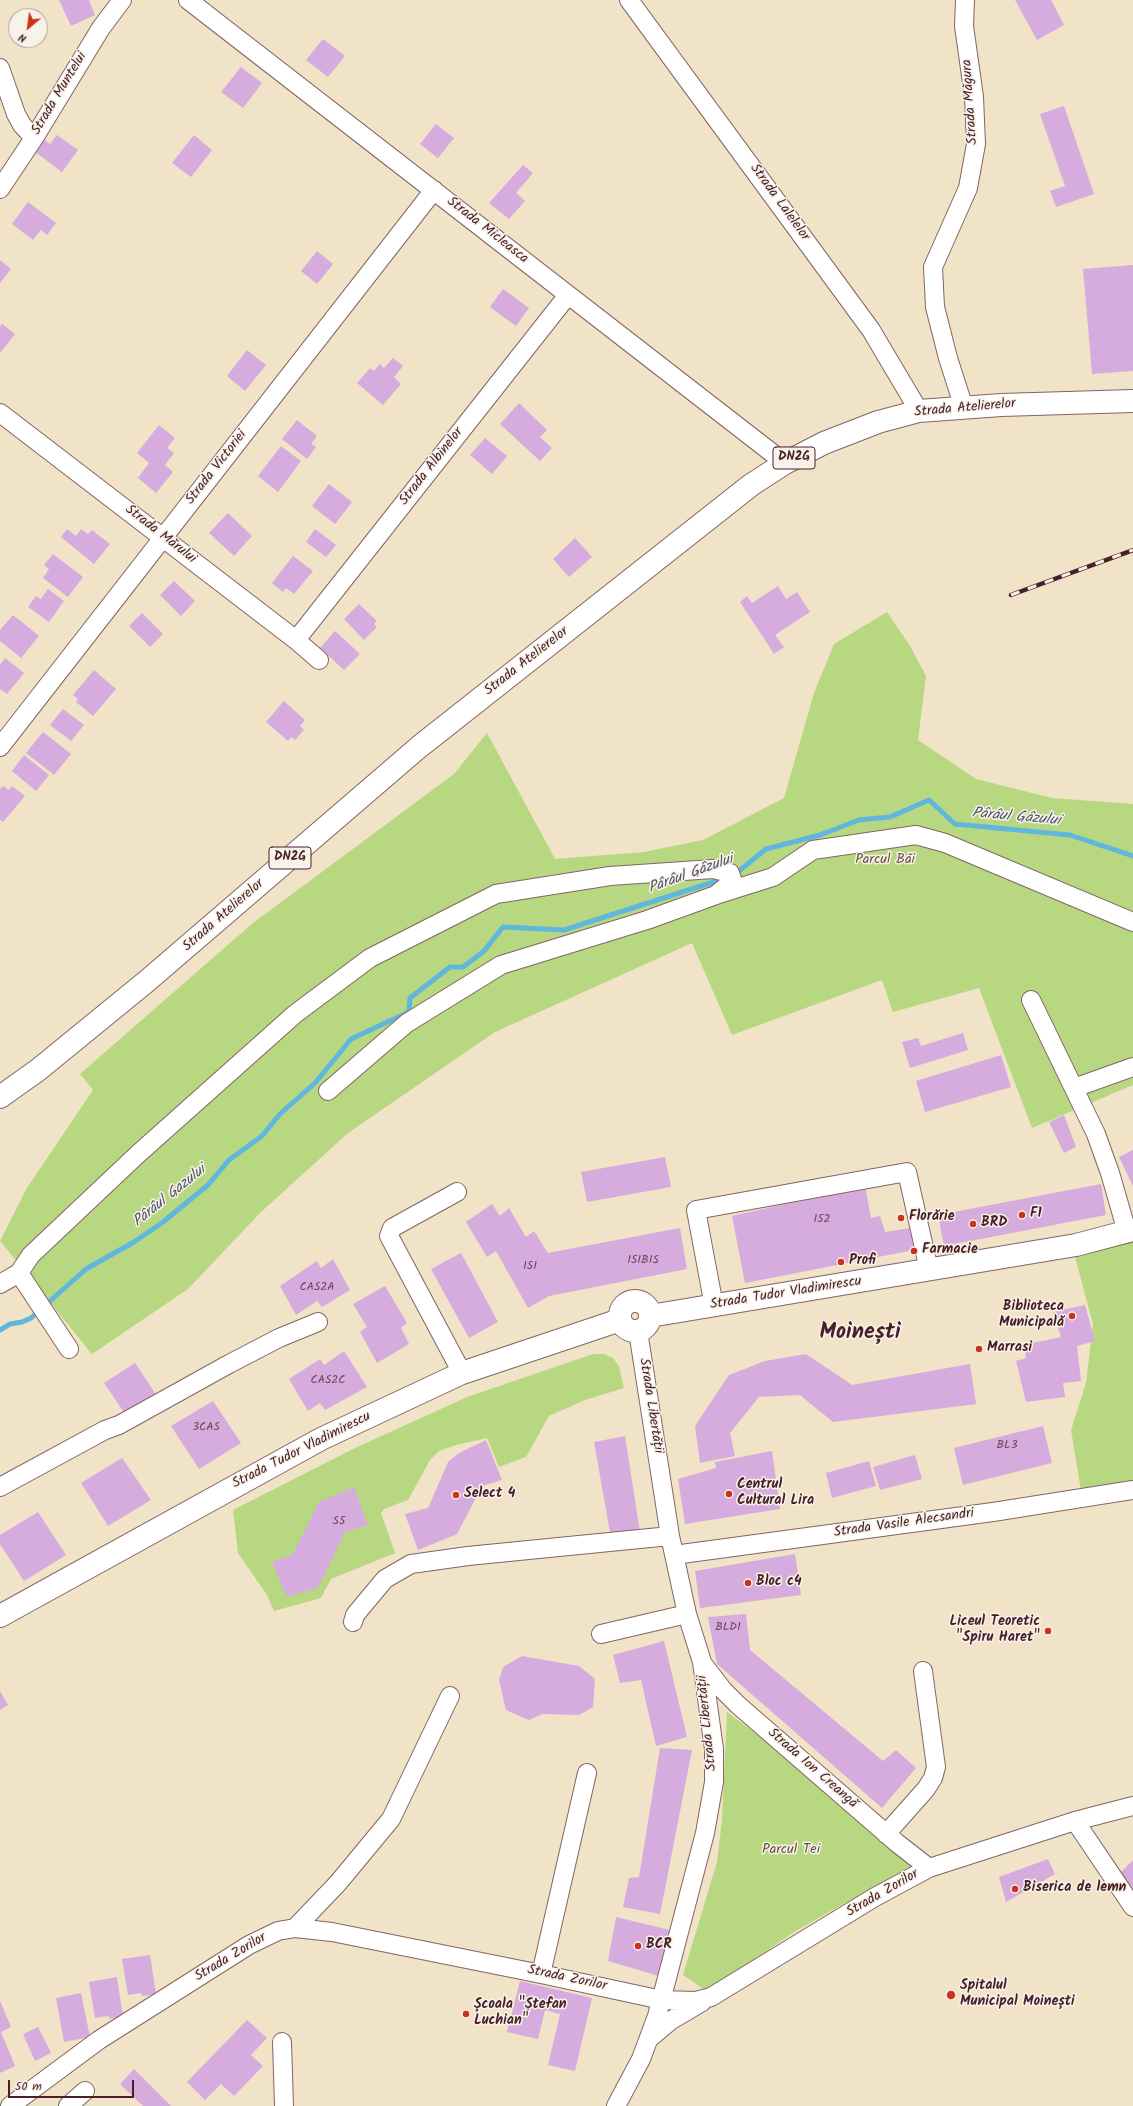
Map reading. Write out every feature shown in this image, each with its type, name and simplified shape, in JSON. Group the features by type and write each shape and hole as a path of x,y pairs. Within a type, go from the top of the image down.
{"main road":[{"name":"Strada Atelierelor","path":"0,1097 38,1070 153,976 414,752 751,485 785,462 824,443 864,427 919,412 1001,405 1133,401"},
{"name":"Strada Tudor Vladimirescu","path":"0,1616 321,1439 462,1373 636,1322 714,1306 1076,1245 1130,1231"}],"street":[{"name":"Strada Muntelui","path":"0,189 34,138 101,28 122,0"},
{"name":"Strada Micleasca","path":"188,0 785,462"},
{"name":"Strada Lalelelor","path":"629,0 871,330 919,412"},
{"name":"Strada Măgura","path":"964,408 948,358 936,307 933,267 968,188 976,144 974,97 964,26 965,0"},
{"path":"0,68 16,114 22,125 34,138"},
{"name":"Strada Victoriei","path":"0,747 434,190"},
{"name":"Strada Albinelor","path":"296,640 568,295"},
{"name":"Strada Mărului","path":"0,413 296,640 319,660"},
{"path":"328,1091 407,1023 501,965 647,920 716,895 773,877 813,850 916,835 945,843 1133,922"},
{"path":"0,1284 19,1273 31,1255 150,1144 295,1014 370,958 496,894 610,876 712,869 731,876 728,886 716,895"},
{"path":"1031,1000 1096,1134 1130,1231"},
{"path":"1074,1088 1133,1067"},
{"path":"714,1306 696,1210 907,1172 929,1270"},
{"path":"457,1192 392,1228 389,1236 462,1373"},
{"path":"19,1273 69,1349"},
{"path":"0,1488 105,1430 119,1425 229,1364 279,1338 318,1322"},
{"name":"Strada Libertății","path":"616,2106 650,2038 662,2000 710,1809 714,1782 711,1724 702,1662 687,1614 670,1536 636,1322"},
{"name":"Strada Vasile Alecsandri","path":"674,1555 993,1512 1133,1490"},
{"path":"353,1622 355,1615 385,1579 412,1564 468,1556 670,1536"},
{"path":"601,1634 687,1614"},
{"name":"Strada Ion Creangă","path":"702,1662 723,1690 738,1704 886,1834 929,1868"},
{"path":"886,1834 926,1789 933,1778 936,1768 923,1671"},
{"path":"295,1928 338,1883 391,1819 450,1696"},
{"path":"711,1724 717,1714 727,1705 738,1704"},
{"path":"541,1974 587,1773"},
{"name":"Strada Zorilor","path":"10,2106 99,2040 243,1949 271,1934 295,1928 332,1932 662,2000 696,2001 711,1997 875,1898 929,1868 1075,1821 1133,1806"},
{"path":"1075,1821 1133,1907"},
{"path":"650,2038 670,2021 711,1997"},
{"path":"282,2042 284,2106"},
{"path":"68,2106 85,2091"}],"green space":[{"name":"Parcul Băi","path":"887,612 910,646 926,676 918,740 976,779 1052,798 1133,804 1133,1085 1032,1128 979,988 893,1012 882,980 732,1035 692,943 495,1032 348,1133 260,1213 188,1289 92,1354 0,1241 27,1188 93,1090 80,1074 253,923 454,774 487,733 555,859 644,852 703,840 784,798 814,693 834,644"},
{"path":"1133,1238 1133,1482 1081,1491 1071,1430 1086,1383 1093,1324 1074,1253"},
{"path":"593,1354 604,1354 613,1358 619,1366 624,1388 585,1400 549,1416 526,1457 499,1467 487,1438 456,1445 439,1451 430,1460 408,1500 384,1509 381,1513 395,1553 331,1579 321,1598 274,1611 267,1595 238,1553 233,1510 355,1448 467,1397"},
{"name":"Parcul Tei","path":"727,1712 790,1759 887,1842 915,1870 845,1903 794,1932 708,1992 683,1975 717,1862 722,1820"}],"building":[{"path":"59,0 89,0 95,15 71,26"},
{"path":"1015,0 1051,0 1064,25 1037,40"},
{"path":"323,39 345,56 328,77 306,60"},
{"path":"241,67 262,83 243,108 221,92"},
{"path":"1064,106 1094,194 1056,207 1050,191 1065,186 1040,114"},
{"path":"436,124 454,138 438,158 420,144"},
{"path":"57,135 78,150 62,172 34,151 43,139 50,144"},
{"path":"194,135 212,150 191,177 172,163"},
{"path":"523,165 533,173 516,193 525,201 509,219 489,203"},
{"path":"28,202 56,223 47,235 41,230 33,240 12,224"},
{"path":"317,251 333,264 317,284 301,271"},
{"path":"0,260 11,269 0,283"},
{"path":"1133,265 1133,371 1092,374 1083,269"},
{"path":"503,289 529,308 516,326 490,307"},
{"path":"2,324 15,334 0,353 0,327"},
{"path":"247,350 266,365 245,391 227,376"},
{"path":"393,358 403,366 394,377 401,384 383,405 357,383 370,368 374,371 380,364 384,368"},
{"path":"519,403 547,430 540,437 552,448 540,461 500,424"},
{"path":"297,420 317,436 311,444 316,447 307,459 282,439"},
{"path":"159,425 175,438 167,448 174,453 165,465 173,472 156,493 138,478 149,463 137,453"},
{"path":"485,438 507,456 492,474 470,455"},
{"path":"281,446 301,461 278,492 258,476"},
{"path":"329,484 352,502 335,524 312,506"},
{"path":"228,513 252,536 234,556 209,533"},
{"path":"67,529 76,536 81,529 88,534 92,530 110,544 94,564 61,537"},
{"path":"315,529 336,545 326,557 306,542"},
{"path":"575,538 592,557 569,577 553,559"},
{"path":"53,554 83,577 68,597 43,578 49,569 44,565"},
{"path":"293,556 313,571 294,594 286,588 283,592 272,583"},
{"path":"174,581 195,601 181,616 160,595"},
{"path":"778,586 786,599 797,592 810,612 775,635 784,647 774,654 740,602 747,596 752,603"},
{"path":"48,589 64,601 49,622 28,607 36,596 41,599"},
{"path":"359,604 377,621 374,624 377,627 364,640 344,619"},
{"path":"142,613 163,634 150,647 129,626"},
{"path":"13,615 39,636 21,658 0,641 0,630"},
{"path":"335,631 360,654 344,670 320,648"},
{"path":"5,658 24,673 7,694 0,689 0,665"},
{"path":"94,670 116,689 93,716 76,702 78,699 73,695"},
{"path":"284,701 305,720 300,726 304,730 295,740 291,737 288,741 266,722"},
{"path":"63,709 84,725 71,741 50,725"},
{"path":"43,732 71,754 54,775 26,753"},
{"path":"24,755 49,775 36,791 12,771"},
{"path":"3,786 9,790 12,786 25,796 3,822 0,820 0,789"},
{"path":"963,1033 968,1050 910,1068 902,1042 918,1038 921,1046"},
{"path":"1001,1055 1011,1087 925,1112 916,1081"},
{"path":"1064,1115 1076,1147 1064,1153 1049,1122"},
{"path":"1133,1150 1133,1186 1119,1157"},
{"path":"665,1157 671,1187 587,1202 581,1172"},
{"name":"F1","path":"1101,1184 1106,1215 944,1246 938,1215"},
{"path":"865,1186 871,1218 880,1216 885,1232 910,1228 914,1250 745,1283 732,1216"},
{"path":"492,1204 500,1216 509,1208 526,1237 534,1231 548,1253 680,1228 687,1269 549,1296 528,1308 496,1251 487,1257 466,1222"},
{"path":"461,1253 498,1322 469,1338 431,1269"},
{"path":"333,1259 350,1290 322,1307 317,1301 296,1315 280,1286 317,1261 321,1268"},
{"path":"385,1286 407,1323 401,1328 409,1344 377,1363 360,1332 367,1327 353,1304"},
{"path":"1085,1305 1095,1341 1077,1346 1081,1381 1063,1383 1065,1397 1026,1402 1016,1361 1026,1358 1024,1345 1061,1337 1053,1312"},
{"path":"344,1351 367,1387 325,1410 320,1403 308,1411 289,1379 320,1359 324,1365"},
{"path":"806,1354 852,1385 970,1364 976,1404 833,1422 800,1395 759,1397 730,1433 735,1456 700,1463 695,1426 729,1375 765,1361"},
{"path":"135,1363 159,1399 128,1418 104,1383"},
{"path":"213,1401 241,1443 199,1469 171,1426"},
{"path":"1043,1426 1052,1463 963,1485 954,1448"},
{"path":"625,1436 640,1532 611,1538 594,1442"},
{"name":"Select 4","path":"486,1440 502,1480 482,1486 457,1534 418,1550 405,1514 428,1508 448,1462 459,1453"},
{"name":"Centrul Cultural Lira","path":"772,1451 780,1509 685,1524 678,1479 716,1468 715,1462"},
{"path":"915,1455 922,1479 880,1490 873,1467"},
{"path":"122,1458 151,1500 108,1526 81,1483"},
{"path":"869,1461 876,1486 832,1498 826,1473"},
{"path":"354,1487 368,1525 345,1532 318,1588 287,1597 272,1562 293,1554 319,1502"},
{"path":"38,1512 66,1555 24,1581 0,1544 0,1535"},
{"name":"Bloc c4","path":"795,1554 801,1595 700,1608 695,1571"},
{"path":"746,1614 750,1650 883,1761 896,1750 916,1768 882,1808 717,1664 708,1617"},
{"path":"664,1641 687,1737 656,1746 641,1680 620,1683 613,1655"},
{"path":"522,1656 579,1666 595,1679 593,1707 579,1715 543,1714 529,1720 506,1710 499,1680 503,1667"},
{"path":"0,1691 8,1705 0,1710"},
{"path":"660,1748 692,1750 660,1914 623,1907 629,1878 639,1877"},
{"name":"Biserica de lemn","path":"1048,1859 1055,1874 1006,1902 999,1877"},
{"path":"1133,1860 1133,1888 1119,1874"},
{"name":"BCR","path":"616,1917 670,1930 659,1976 608,1961"},
{"path":"150,1955 156,1994 142,1996 141,1993 128,1995 122,1959"},
{"path":"117,1977 123,2017 109,2019 109,2016 95,2018 89,1982"},
{"path":"520,1981 592,1998 575,2071 548,2065 560,2014 545,2010 538,2039 507,2032"},
{"path":"81,1993 90,2037 64,2042 56,1998"},
{"path":"0,2001 11,2027 1,2032 15,2066 0,2073"},
{"path":"247,2020 267,2038 251,2055 263,2066 234,2096 221,2084 205,2100 187,2082"},
{"path":"38,2027 51,2053 35,2061 23,2034"},
{"path":"134,2069 171,2106 143,2106 120,2084"}],"waterway":[{"name":"Pârâul Gâzului","path":"733,876 766,849 820,835 859,820 890,817 929,800 955,824 1070,835 1133,856"},
{"name":"Pârâul Gazului","path":"0,1330 10,1324 22,1322 31,1318 86,1269 134,1242 163,1222 208,1185 229,1160 262,1136 280,1114 315,1083 351,1039 409,1012 410,998 450,967 463,967 484,951 503,927 564,930 726,878"}],"railway":[{"path":"1011,595 1133,550"}],"place":[{"name":"F1","path":"1022,1215"},
{"name":"Florărie","path":"901,1218"},
{"name":"BRD","path":"973,1224"},
{"name":"Farmacie","path":"914,1251"},
{"name":"Profi","path":"841,1262"},
{"name":"Biblioteca Municipală","path":"1072,1316"},
{"name":"Marrasi","path":"979,1349"},
{"name":"Centrul Cultural Lira","path":"729,1494"},
{"name":"Select 4","path":"456,1495"},
{"name":"Bloc c4","path":"748,1583"},
{"name":"Liceul Teoretic \"Spiru Haret\"","path":"1048,1631"},
{"name":"Biserica de lemn","path":"1015,1889"},
{"name":"BCR","path":"638,1946"},
{"name":"Spitalul Municipal Moinești","path":"951,1995"},
{"name":"Școala \"Ștefan Luchian\"","path":"466,2014"}],"district":[{"name":"Moinești","path":"860,1334"}]}
